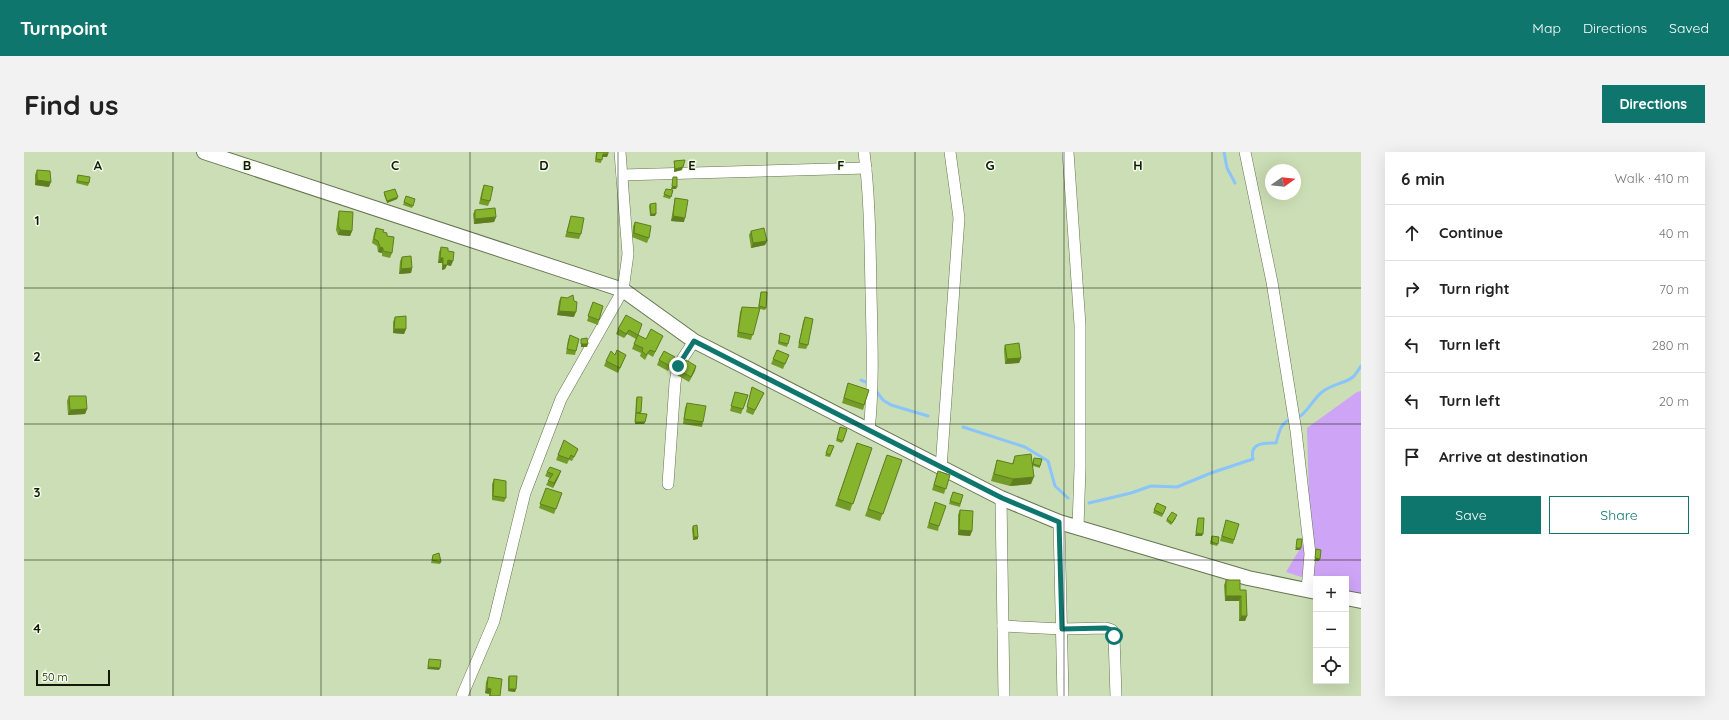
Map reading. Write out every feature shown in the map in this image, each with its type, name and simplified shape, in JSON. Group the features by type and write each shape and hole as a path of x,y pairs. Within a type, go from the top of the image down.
{"street":[{"path":"204,152 623,290 694,341 940,468 1002,498 1059,522 1248,578 1311,591 1310,554 1296,431 1272,282 1246,152"},
{"path":"462,696 494,621 525,493 561,399 623,290 628,254 620,152"},
{"path":"864,152 870,215 872,404 869,431"},
{"path":"940,468 959,218 950,152"},
{"path":"1068,152 1080,325 1080,468 1078,527"},
{"path":"622,175 866,168"},
{"path":"668,484 675,383 678,366 694,341"},
{"path":"1002,498 1004,696"},
{"path":"1059,522 1063,696"},
{"path":"1349,599 1361,601"},
{"path":"1003,626 1062,629 1106,628 1112,630 1114,636 1116,696"}],"shaded area":[{"path":"1361,391 1361,596 1349,593 1349,576 1313,576 1313,581 1286,572 1310,532 1307,428 1357,392"}],"building":[{"path":"597,152 608,152 608,154 603,154 602,160 596,159"},
{"path":"685,160 683,167 675,169 674,161"},
{"path":"37,170 50,171 51,182 37,180"},
{"path":"78,175 90,177 89,183 77,181"},
{"path":"673,177 677,177 677,187 672,186"},
{"path":"484,185 493,187 490,201 481,199"},
{"path":"395,189 398,197 387,201 384,192"},
{"path":"666,189 673,190 671,197 664,194"},
{"path":"406,196 415,199 413,206 404,202"},
{"path":"675,198 688,200 685,218 673,216"},
{"path":"656,203 656,214 651,214 650,204"},
{"path":"495,208 496,217 475,219 475,210"},
{"path":"339,211 353,212 352,231 340,230 338,225"},
{"path":"571,216 584,218 581,234 567,232"},
{"path":"635,222 651,226 649,238 634,233"},
{"path":"376,228 384,230 383,232 387,233 387,236 394,237 392,253 383,251 383,248 380,247 378,241 374,239"},
{"path":"764,228 767,241 753,243 751,231"},
{"path":"441,247 448,248 448,251 454,252 453,261 448,260 447,265 443,265 443,258 440,258"},
{"path":"411,256 412,268 401,269 402,257"},
{"path":"761,292 767,292 766,308 759,306"},
{"path":"573,295 574,301 577,302 576,312 559,311 561,297 567,298"},
{"path":"593,302 603,306 599,320 588,316"},
{"path":"742,307 760,308 753,335 738,332"},
{"path":"626,315 642,324 638,335 629,330 626,334 618,329"},
{"path":"406,316 406,329 394,329 395,317"},
{"path":"805,317 813,319 808,345 799,343"},
{"path":"651,329 663,336 655,352 650,350 646,355 642,351 643,348 634,344 638,335 646,339"},
{"path":"780,333 790,336 788,344 779,342"},
{"path":"570,335 579,339 576,351 567,349"},
{"path":"587,338 588,344 581,344 581,339"},
{"path":"1019,343 1021,358 1007,359 1005,345"},
{"path":"617,350 626,355 620,368 606,361 611,351 615,355"},
{"path":"777,350 789,355 785,364 773,359"},
{"path":"664,351 675,357 670,366 659,360"},
{"path":"686,360 696,366 691,377 679,370"},
{"path":"848,383 869,390 864,405 844,398"},
{"path":"752,387 764,393 755,410 747,407"},
{"path":"735,392 748,395 743,409 731,406"},
{"path":"69,396 86,396 87,409 70,410"},
{"path":"637,397 642,397 641,412 636,413"},
{"path":"687,403 706,406 703,422 684,419"},
{"path":"636,413 647,414 645,422 635,422"},
{"path":"840,427 847,429 843,441 837,439"},
{"path":"564,440 578,449 574,457 571,455 569,459 558,455"},
{"path":"857,443 872,448 853,504 838,499"},
{"path":"829,445 834,446 830,455 826,453"},
{"path":"1031,454 1034,477 1013,479 994,474 997,460 1013,464 1015,456"},
{"path":"887,455 902,460 883,514 868,509"},
{"path":"1034,458 1042,459 1040,466 1033,464"},
{"path":"550,467 561,471 554,483 548,481 553,474 547,472"},
{"path":"938,471 950,475 946,489 934,485"},
{"path":"494,479 506,481 506,498 493,496"},
{"path":"546,488 562,493 556,509 540,504"},
{"path":"953,492 963,495 960,504 950,501"},
{"path":"935,502 946,506 939,526 929,523"},
{"path":"1157,503 1166,507 1163,514 1154,510"},
{"path":"960,510 973,511 972,531 959,530"},
{"path":"1172,512 1177,515 1172,523 1167,519"},
{"path":"1198,518 1204,518 1203,534 1196,533"},
{"path":"1226,520 1239,524 1234,540 1222,536"},
{"path":"697,525 698,537 694,537 693,526"},
{"path":"1212,536 1219,537 1218,544 1211,542"},
{"path":"1297,539 1302,539 1301,548 1296,548"},
{"path":"1316,549 1321,550 1320,559 1315,558"},
{"path":"439,553 441,562 432,560 433,555"},
{"path":"1226,580 1240,580 1240,590 1246,590 1247,616 1241,616 1241,596 1226,596"},
{"path":"429,659 441,660 440,668 428,667"},
{"path":"509,676 517,676 516,689 509,689"},
{"path":"488,677 502,679 500,696 490,696 491,689 487,688"}],"waterway":[{"path":"1224,152 1227,168 1235,183"},
{"path":"1296,419 1307,410 1322,392 1350,379 1361,366"},
{"path":"861,380 868,383"},
{"path":"876,391 883,400 891,405 928,416"},
{"path":"1089,503 1131,493 1151,486 1177,487 1211,473 1253,459 1252,453 1256,446 1276,443 1282,426 1291,419"},
{"path":"963,427 1025,447 1048,461 1055,486 1068,498"}],"route":[{"path":"678,366 694,341 1002,498 1059,522 1062,629 1106,628 1112,630 1114,636"}]}
